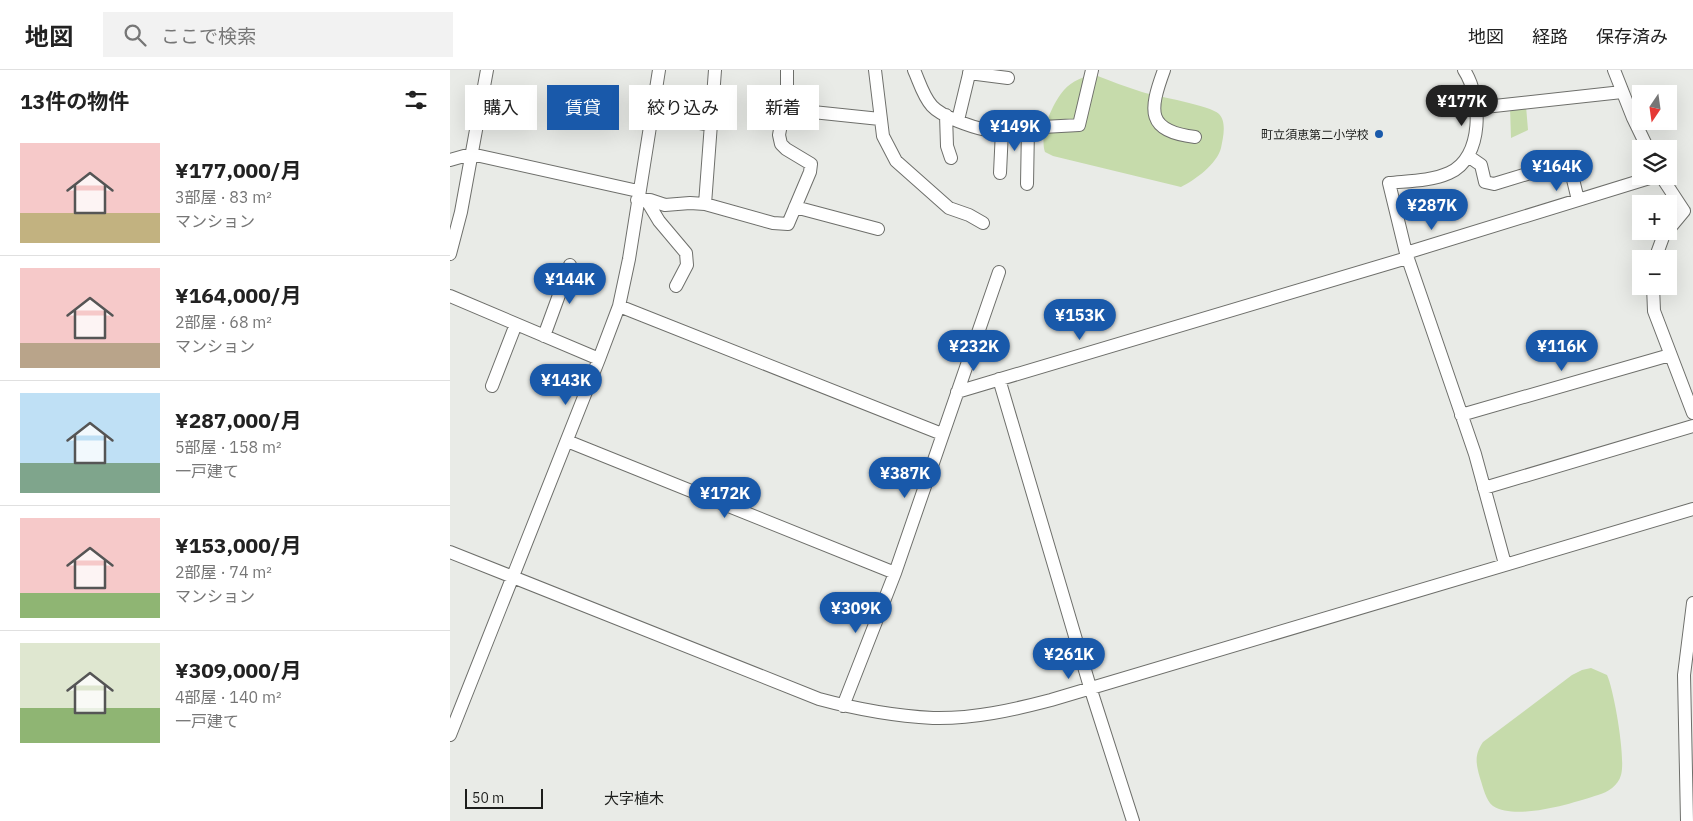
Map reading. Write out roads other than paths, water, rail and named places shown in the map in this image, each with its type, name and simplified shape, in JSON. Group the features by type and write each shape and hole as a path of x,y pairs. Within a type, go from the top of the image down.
{"street":[{"path":"450,254 461,212 487,70"},
{"path":"656,85 659,70"},
{"path":"714,85 715,70"},
{"path":"787,70 787,85"},
{"path":"875,70 880,119 884,136 896,161 948,208 969,214 982,223"},
{"path":"914,70 932,105 952,118 975,128 986,130 1080,125 1092,70"},
{"path":"1164,70 1155,104 1154,113 1158,124 1176,135 1196,137"},
{"path":"1465,70 1476,108 1476,135 1468,156 1452,172 1438,177 1389,183 1406,256 1475,454 1505,564"},
{"path":"1614,70 1644,140"},
{"path":"951,158 947,146 952,118 969,72 1008,78"},
{"path":"1476,108 1622,92"},
{"path":"819,113 880,119"},
{"path":"1027,184 1028,128"},
{"path":"450,735 567,441 618,306 641,197 649,130"},
{"path":"705,204 711,130"},
{"path":"450,160 472,154 641,197 665,206 690,203 705,204 773,223 788,224 810,172 811,164 781,144 779,130"},
{"path":"1000,173 1002,130"},
{"path":"1468,156 1481,165 1485,182 1494,184 1560,164 1570,167 1578,200"},
{"path":"957,392 1406,256 1632,183"},
{"path":"1668,185 1688,212 1677,222"},
{"path":"641,197 686,253 687,265 676,286"},
{"path":"795,207 878,229"},
{"path":"544,336 570,264"},
{"path":"843,706 895,573 1000,272"},
{"path":"1653,295 1654,311 1693,414"},
{"path":"450,296 599,359"},
{"path":"618,306 942,434"},
{"path":"492,386 516,324"},
{"path":"1461,416 1670,355"},
{"path":"999,379 1090,687 1133,821"},
{"path":"1484,488 1693,426"},
{"path":"567,441 895,573"},
{"path":"450,552 754,675 819,699 843,706 933,718 1019,708 1693,509"},
{"path":"1687,821 1688,673 1693,603"}],"place":[{"name":"町立須恵第二小学校","path":"1379,134"}],"district":[{"name":"大字植木","path":"634,798"}]}
